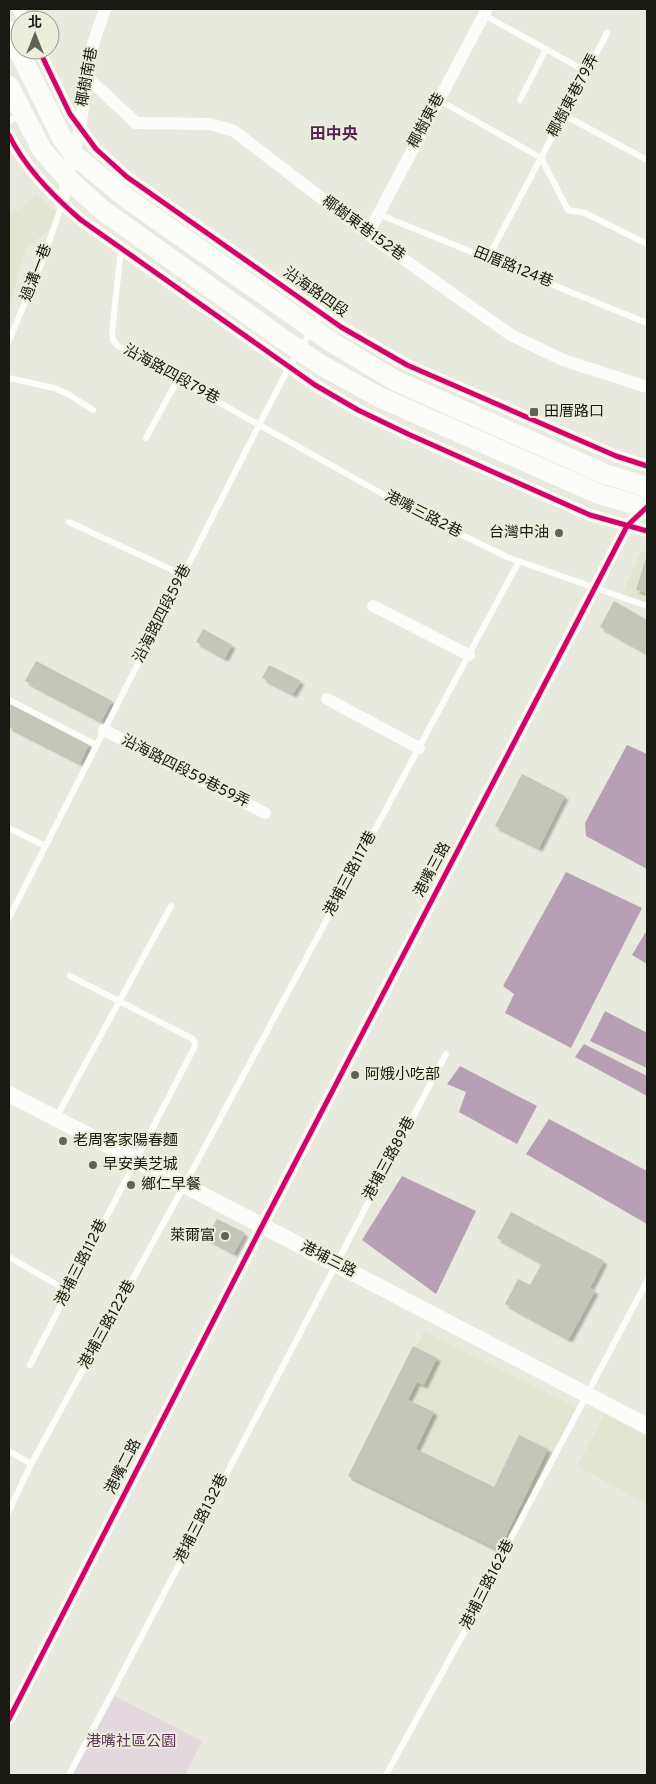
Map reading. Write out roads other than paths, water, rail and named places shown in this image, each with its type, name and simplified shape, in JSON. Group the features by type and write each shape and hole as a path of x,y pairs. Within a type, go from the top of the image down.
{"main road":[{"name":"沿海路四段","path":"9,31 62,138 74,155 136,204 318,322 333,343 396,381 605,474 645,476"},
{"path":"9,86 16,117 66,178 101,209 294,358 321,365 378,397 599,494 643,506"}],"street":[{"name":"椰樹南巷","path":"62,204 66,178 74,155 80,127 93,44 105,9"},
{"name":"椰樹東巷","path":"368,234 486,12"},
{"name":"沿海路四段","path":"44,60 70,114 96,149 127,177 318,322"},
{"name":"椰樹東巷152巷","path":"88,78 136,123 210,124 234,131 368,234 511,335 563,360 647,387"},
{"path":"9,134 25,162 62,204 121,248 294,358 315,385 358,410 408,434 590,515 647,531"},
{"path":"627,526 643,506 645,476"},
{"path":"627,526 643,506"},
{"name":"港嘴三路","path":"262,1226 627,526"},
{"path":"373,606 469,655"},
{"path":"327,699 419,748"},
{"name":"沿海路四段59巷59弄","path":"104,730 265,813"},
{"name":"港埔三路","path":"9,1094 647,1426"},
{"name":"港嘴二路","path":"9,1718 262,1226"}],"lane":[{"path":"486,12 587,72"},
{"name":"椰樹東巷79弄","path":"488,258 607,33"},
{"path":"520,100 546,49"},
{"path":"438,100 541,158 568,210 585,213 647,244"},
{"path":"564,115 647,160"},
{"name":"過溝一巷","path":"9,341 45,254 62,204"},
{"name":"田厝路124巷","path":"378,214 647,322"},
{"name":"沿海路四段79巷","path":"121,248 112,332 113,340 118,346 259,425"},
{"name":"沿海路四段59巷","path":"9,918 259,425 294,358 318,322"},
{"path":"9,378 54,388 68,394 93,410"},
{"path":"146,438 178,379"},
{"name":"港嘴三路2巷","path":"259,425 415,512 519,561 647,606"},
{"path":"69,522 183,575"},
{"name":"港埔三路117巷","path":"184,1186 519,561"},
{"path":"9,700 96,746"},
{"path":"9,828 45,846"},
{"path":"56,1119 171,906"},
{"path":"70,976 120,1002"},
{"name":"港埔三路112巷","path":"30,1365 194,1048 195,1043 192,1039 120,1002"},
{"name":"港埔三路89巷","path":"335,1264 446,1054"},
{"name":"港埔三路122巷","path":"9,1511 31,1464 184,1186"},
{"path":"9,1257 68,1291"},
{"name":"港埔三路132巷","path":"69,1775 335,1264"},
{"name":"港埔三路162巷","path":"386,1775 494,1578 502,1554 647,1281"},
{"path":"9,1451 31,1464"}],"place":[{"name":"田厝路口","path":"534,412"},
{"name":"台灣中油","path":"559,533"},
{"name":"阿娥小吃部","path":"355,1075"},
{"name":"老周客家陽春麵","path":"63,1141"},
{"name":"早安美芝城","path":"93,1165"},
{"name":"鄉仁早餐","path":"131,1185"},
{"name":"萊爾富","path":"225,1236"}],"district":[{"name":"田中央","path":"334,135"}],"park label":[{"name":"港嘴社區公園","path":"131,1742"}]}
